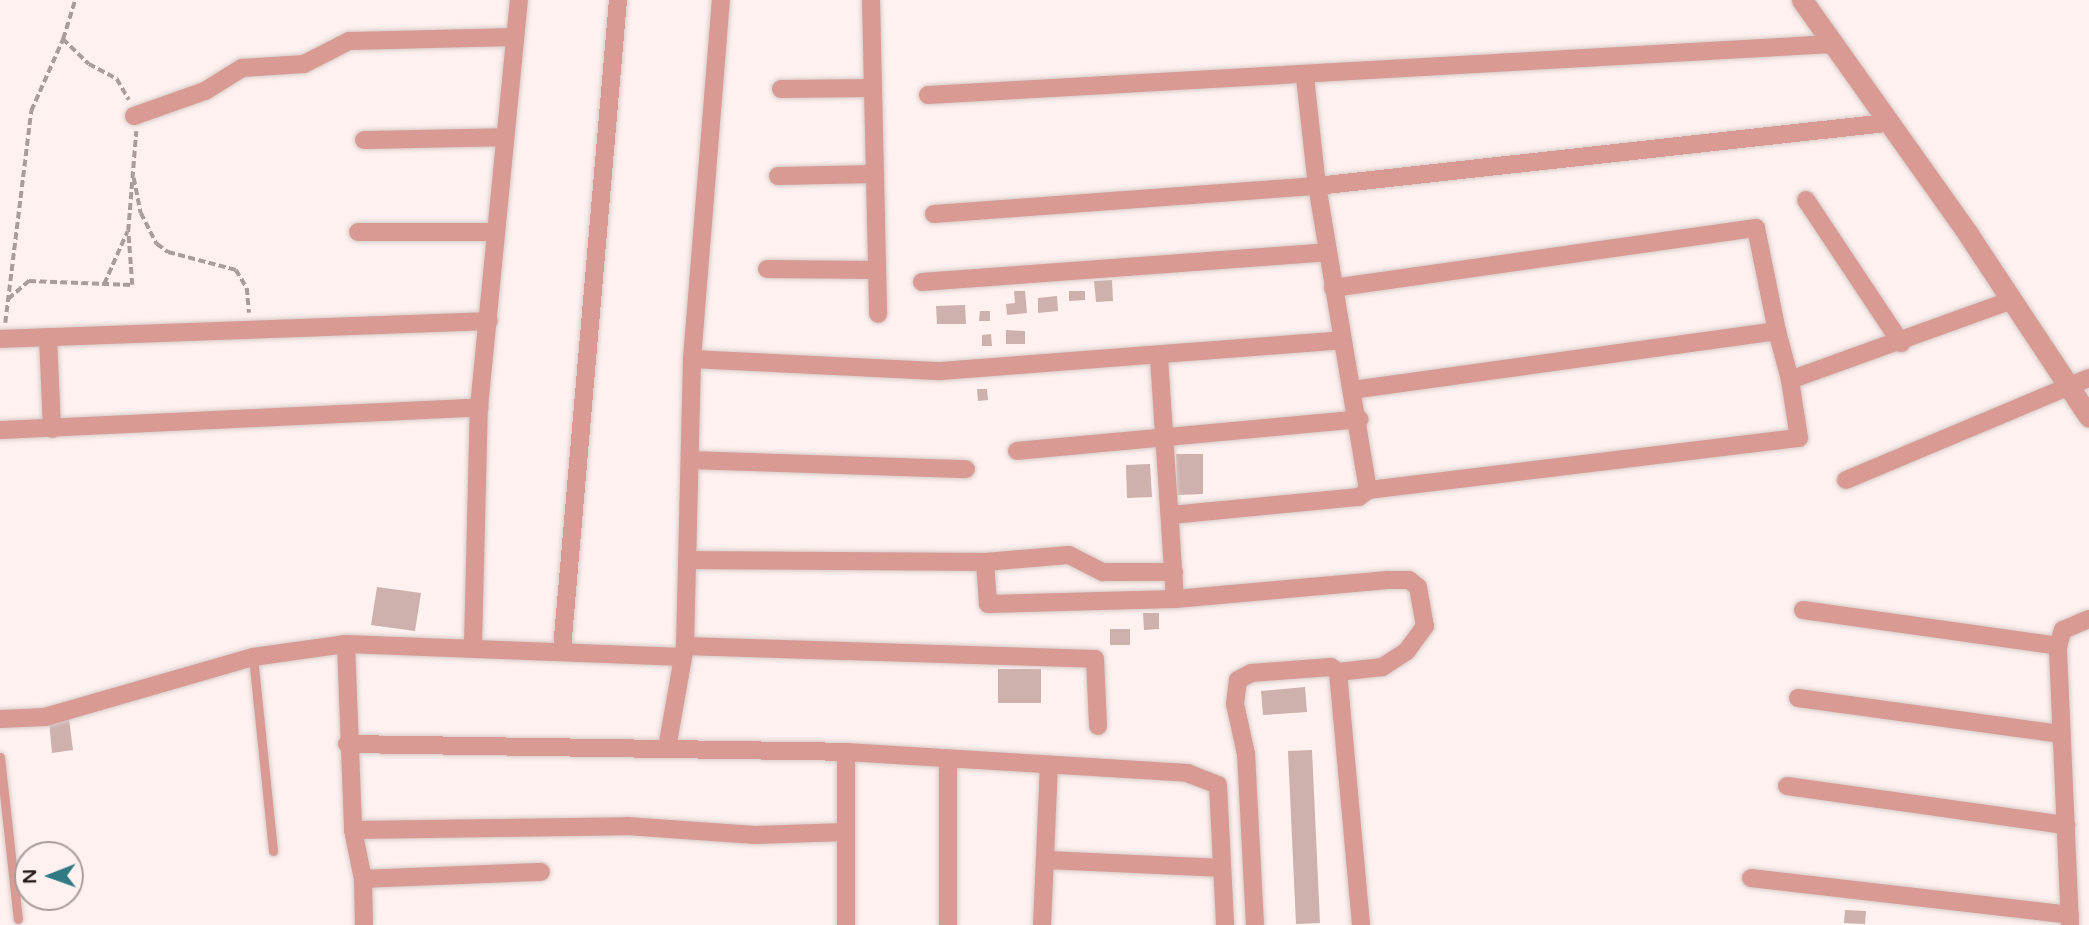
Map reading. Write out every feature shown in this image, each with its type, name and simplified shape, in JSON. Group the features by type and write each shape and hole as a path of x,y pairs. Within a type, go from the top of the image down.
{"street":[{"path":"473,645 479,407 519,0"},
{"path":"562,649 618,0"},
{"path":"667,748 684,652 690,560 692,359 720,0"},
{"path":"871,0 878,314"},
{"path":"1802,0 2012,300 2089,417"},
{"path":"134,116 205,91 242,68 304,64 349,41 515,37"},
{"path":"928,95 1305,77 1778,43 1833,44"},
{"path":"1305,77 1327,252 1342,340 1360,419 1368,490"},
{"path":"780,89 873,88"},
{"path":"933,214 1317,186 1886,123"},
{"path":"363,140 504,137"},
{"path":"778,176 875,174"},
{"path":"1806,200 1901,342"},
{"path":"1171,515 1359,496 1368,490 1799,438 1790,380 1756,228 1334,288"},
{"path":"358,232 496,233"},
{"path":"922,282 1327,252"},
{"path":"767,269 877,270"},
{"path":"1790,380 2012,300"},
{"path":"1,339 489,321"},
{"path":"1353,390 1777,331"},
{"path":"48,337 52,429"},
{"path":"692,359 941,371 1342,340"},
{"path":"1159,355 1175,599"},
{"path":"1846,480 2089,378"},
{"path":"0,430 479,407"},
{"path":"1017,451 1360,419"},
{"path":"691,460 966,469"},
{"path":"690,560 985,562 1069,555 1103,572 1174,572"},
{"path":"985,562 988,604 1175,599 1388,580 1409,580 1418,587 1425,626 1407,651 1382,667 1338,673"},
{"path":"1802,610 2058,646"},
{"path":"1751,878 2070,920 2058,646 2063,630 2089,619"},
{"path":"346,644 347,744 353,830 363,879 364,925"},
{"path":"0,719 80,709 253,657 346,644 1095,659 1098,726"},
{"path":"1255,925 1246,754 1235,704 1238,680 1251,673 1331,667 1338,673 1361,925"},
{"path":"1798,698 2062,734"},
{"path":"347,744 846,752 1187,774 1218,785 1220,868 1225,925"},
{"path":"846,752 846,925"},
{"path":"948,759 948,925"},
{"path":"1042,925 1049,765"},
{"path":"1787,786 2066,825"},
{"path":"353,830 627,826 755,835 846,832"},
{"path":"1045,860 1220,868"},
{"path":"363,879 541,872"}],"lane":[{"path":"253,657 273,851"},
{"path":"0,757 18,919"}],"path":[{"path":"1,339 31,111 64,39 75,0"},
{"path":"8,299 29,281 132,285 128,231 134,116 117,79 89,64 64,39"},
{"path":"133,173 141,213 157,244 168,253 225,265 243,277 248,329"},
{"path":"104,284 128,231"}],"building":[{"path":"1112,280 1113,301 1096,302 1094,281"},
{"path":"1014,291 1025,291 1027,313 1007,315 1006,304 1015,303"},
{"path":"1069,291 1085,291 1085,300 1069,301"},
{"path":"1057,296 1058,311 1038,313 1038,298"},
{"path":"965,305 966,324 937,324 936,306"},
{"path":"980,311 990,311 990,321 979,321"},
{"path":"1006,330 1025,331 1025,344 1006,344"},
{"path":"991,334 992,346 982,346 982,335"},
{"path":"977,389 987,389 988,400 978,401"},
{"path":"1176,454 1203,454 1203,494 1177,495"},
{"path":"1150,464 1152,497 1127,498 1126,465"},
{"path":"377,587 421,593 415,631 371,625"},
{"path":"1143,613 1159,613 1159,629 1144,630"},
{"path":"1110,629 1130,629 1130,645 1110,645"},
{"path":"998,669 1041,669 1041,703 998,703"},
{"path":"1305,687 1307,712 1263,715 1261,691"},
{"path":"69,719 73,750 52,753 49,721"},
{"path":"1312,750 1320,923 1296,924 1288,751"},
{"path":"1845,910 1866,911 1865,924 1844,923"}]}
